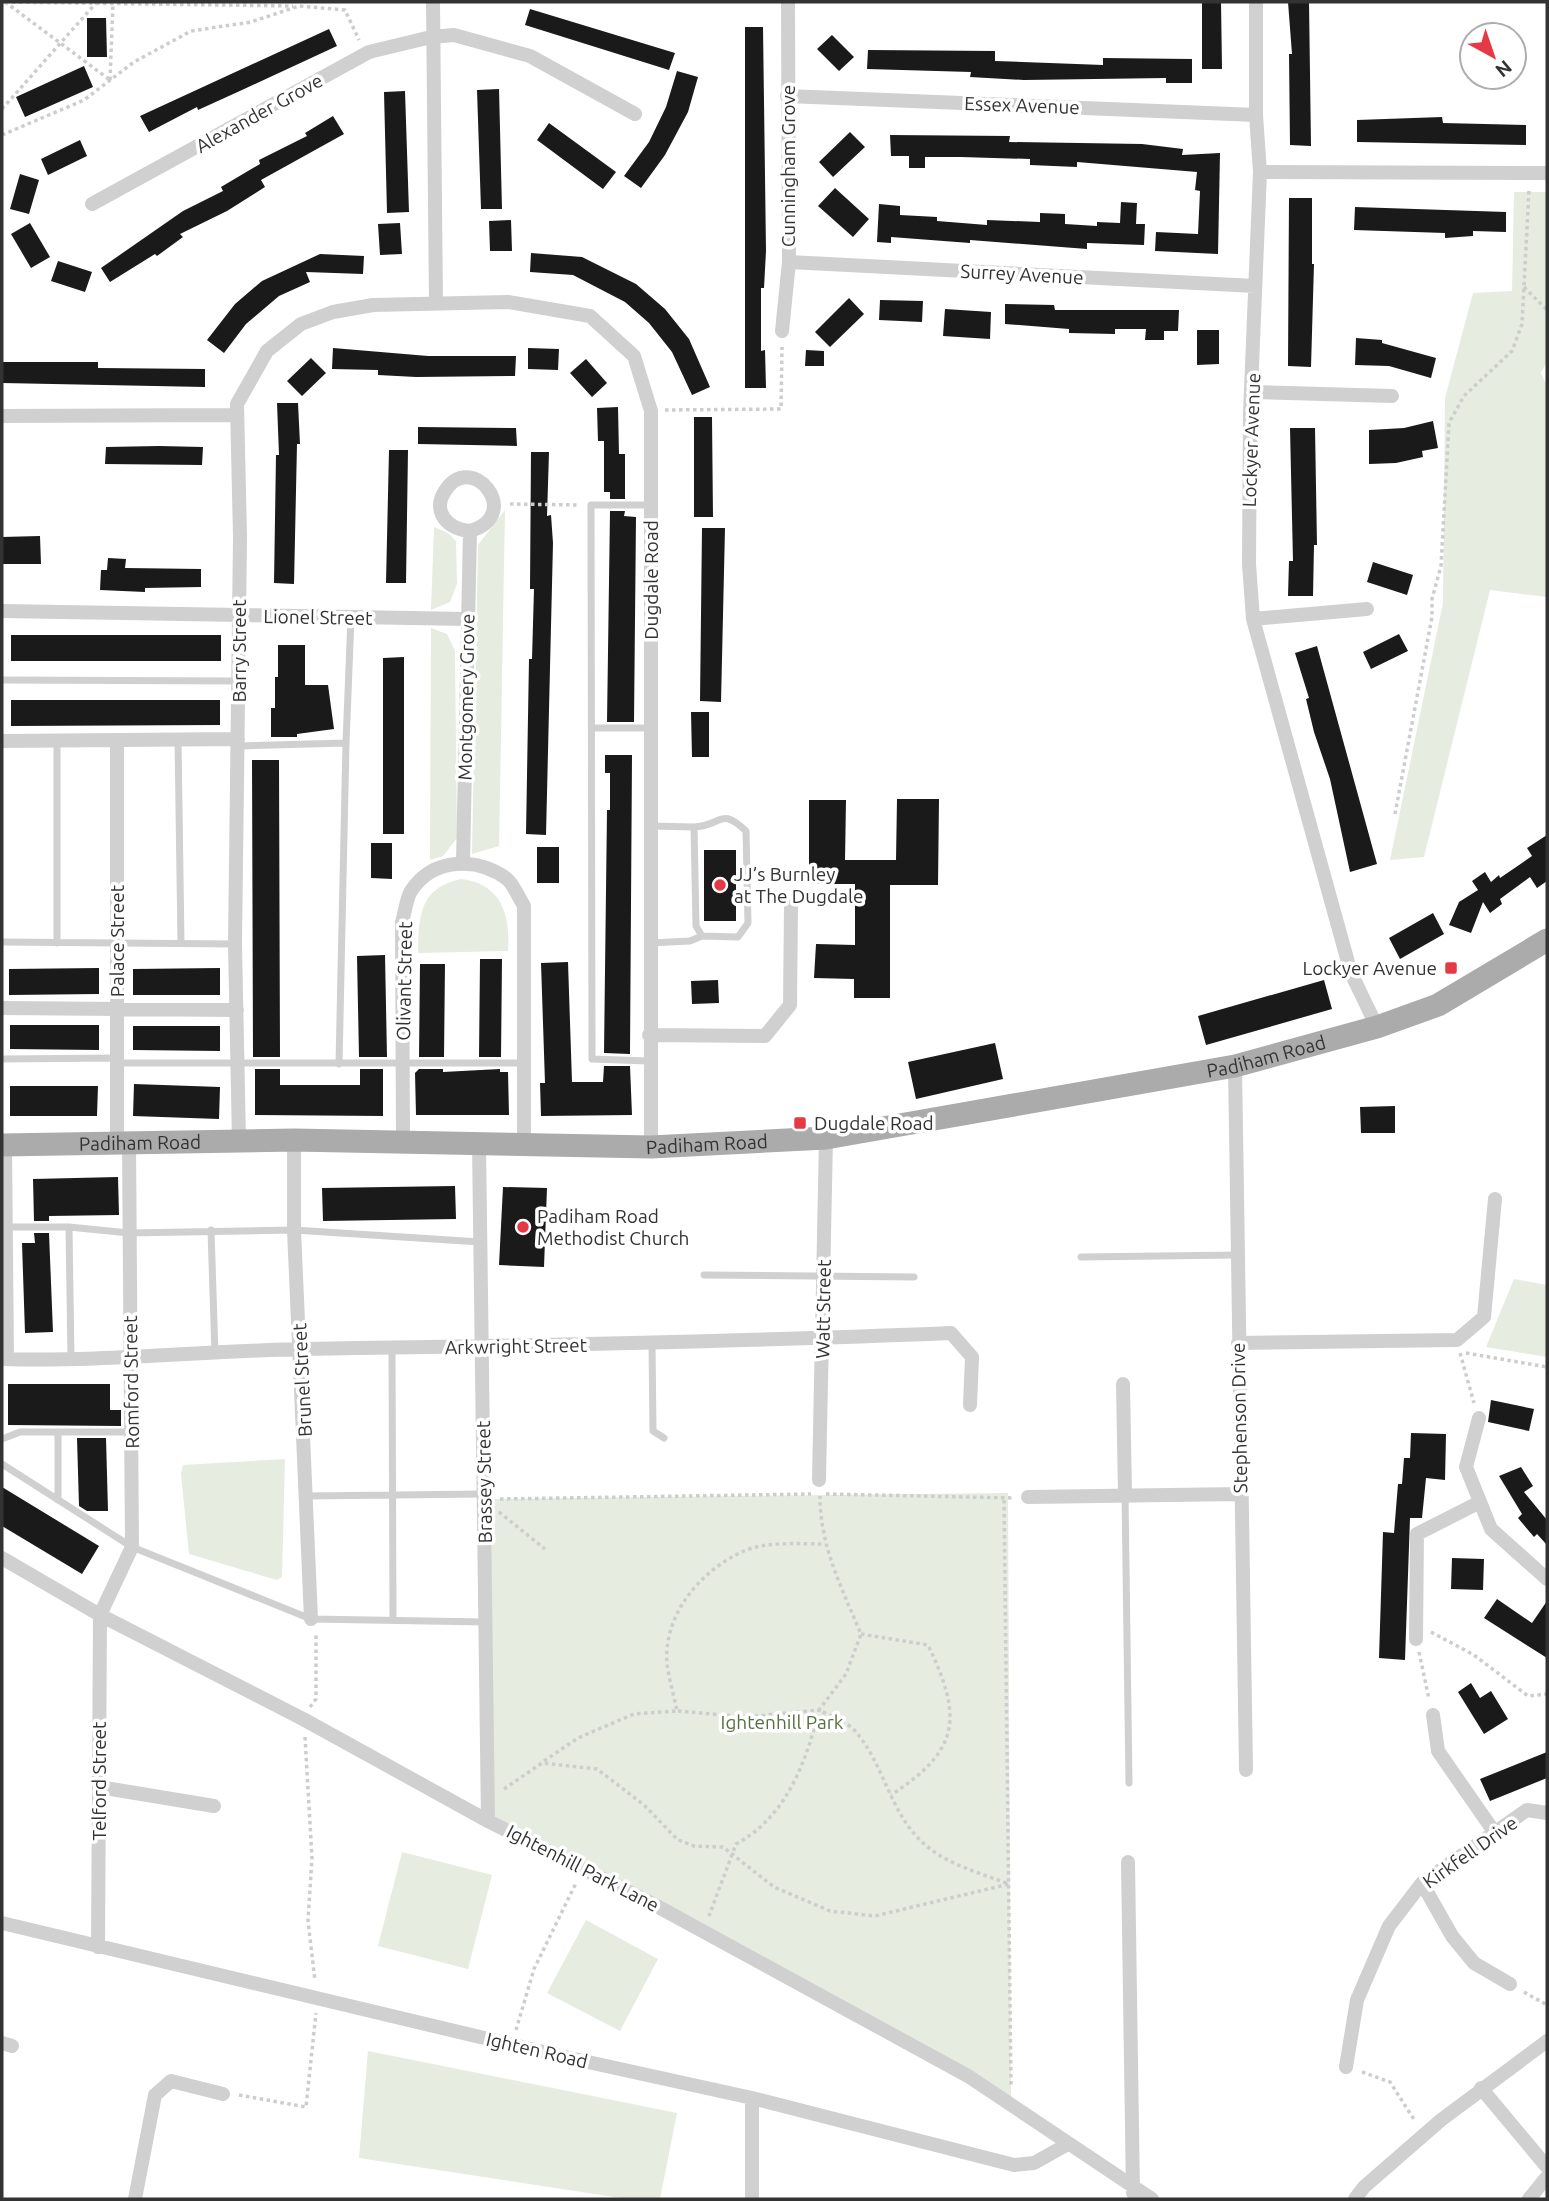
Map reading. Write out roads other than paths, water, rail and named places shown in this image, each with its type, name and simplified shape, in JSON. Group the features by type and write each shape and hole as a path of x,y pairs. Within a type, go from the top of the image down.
{"main road":[{"name":"Padiham Road","path":"4,1145 294,1140 651,1147 826,1138 1235,1066 1377,1027 1438,1005 1547,940"}],"street":[{"path":"432,2 436,304"},
{"name":"Cunningham Grove","path":"782,331 789,262 788,2"},
{"name":"Lockyer Avenue","path":"1256,2 1256,115 1260,172 1252,392 1249,564 1252,619 1351,973 1377,1027"},
{"name":"Alexander Grove","path":"92,204 365,55 432,37 454,35 530,56 635,114"},
{"name":"Essex Avenue","path":"788,96 1256,115"},
{"path":"1260,172 1547,173"},
{"name":"Surrey Avenue","path":"789,262 1255,286"},
{"name":"Dugdale Road","path":"436,304 508,302 590,316 634,356 651,411 651,1147"},
{"name":"Barry Street","path":"239,1141 235,944 239,681 237,404 267,351 301,324 333,312 373,305 436,304"},
{"path":"1252,392 1392,396"},
{"path":"2,416 237,415"},
{"path":"460,478 473,478 491,491 494,503 488,522 470,531 450,525 441,512 441,496 449,484 460,478"},
{"name":"Montgomery Grove","path":"463,862 470,531"},
{"path":"1252,619 1367,609"},
{"name":"Lionel Street","path":"2,611 467,619"},
{"path":"2,741 178,740 238,743"},
{"name":"Palace Street","path":"117,741 117,1060 123,1142"},
{"path":"463,862 480,865 509,880 524,906 524,1144"},
{"name":"Olivant Street","path":"403,1141 402,922 411,891 437,868 463,862"},
{"path":"649,1035 765,1037 790,1005 791,906"},
{"path":"2,1008 237,1010"},
{"name":"Stephenson Drive","path":"1235,1066 1246,1770"},
{"name":"Watt Street","path":"819,1487 826,1138"},
{"name":"Brunel Street","path":"294,1140 294,1230 314,1619"},
{"name":"Romford Street","path":"100,1615 132,1547 129,1233 123,1142"},
{"name":"Brassey Street","path":"479,1144 488,1821"},
{"path":"4,1145 4,1359"},
{"path":"1238,1343 1457,1340 1485,1317 1495,1199"},
{"name":"Arkwright Street","path":"4,1359 130,1360 300,1349 482,1348 951,1333 972,1357 970,1405"},
{"path":"1123,1384 1125,1494"},
{"path":"1479,1418 1466,1467 1491,1529 1547,1579"},
{"path":"1028,1497 1240,1494"},
{"path":"1416,1632 1417,1534 1480,1502"},
{"name":"Ightenhill Park Lane","path":"2,1558 100,1615 303,1719 488,1821 703,1931 968,2076 1069,2144 1133,2193 1152,2199"},
{"name":"Telford Street","path":"98,1947 100,1615"},
{"path":"1433,1715 1438,1751 1495,1833"},
{"path":"99,1787 214,1806"},
{"name":"Kirkfell Drive","path":"1346,2067 1357,2000 1389,1926 1422,1883 1528,1810 1547,1813"},
{"path":"1128,1862 1133,2193"},
{"path":"1422,1883 1452,1936 1474,1963 1510,1984"},
{"name":"Ighten Road","path":"2,1923 511,2045 752,2098 1014,2165 1034,2163 1069,2144"},
{"path":"1356,2199 1364,2187 1424,2135 1481,2088 1547,2041"},
{"path":"135,2199 155,2095 171,2081 223,2094"},
{"path":"1481,2088 1547,2166"},
{"path":"752,2098 752,2199"},
{"path":"1529,2199 1547,2177"}],"lane":[{"path":"649,1061 592,1059 591,505 651,505"},
{"path":"339,1064 351,618"},
{"path":"2,680 239,681"},
{"path":"592,728 650,728"},
{"path":"178,740 181,943"},
{"path":"57,741 57,943"},
{"path":"238,743 346,743"},
{"path":"650,826 694,827 722,817 733,818 746,831 748,923 738,937 702,936 690,941 650,943"},
{"path":"694,827 696,926 702,936"},
{"path":"2,942 235,944"},
{"path":"2,1059 339,1064 524,1063"},
{"path":"6,1227 69,1227 129,1233 294,1230 481,1242"},
{"path":"69,1227 71,1360"},
{"path":"211,1230 215,1354"},
{"path":"1081,1257 1237,1255"},
{"path":"704,1275 914,1277"},
{"path":"652,1343 653,1431 664,1437"},
{"path":"392,1349 393,1620"},
{"path":"2,1439 20,1432 132,1432"},
{"path":"58,1432 58,1500"},
{"path":"2,1464 132,1547 314,1619 485,1622"},
{"path":"1125,1494 1129,1783"},
{"path":"307,1496 484,1497"}],"place":[{"name":"JJ’s Burnley at The Dugdale","path":"720,885"},
{"name":"Lockyer Avenue","path":"1451,968"},
{"name":"Dugdale Road","path":"800,1123"},
{"name":"Padiham Road Methodist Church","path":"523,1227"}],"park label":[{"name":"Ightenhill Park","path":"782,1722"}]}
